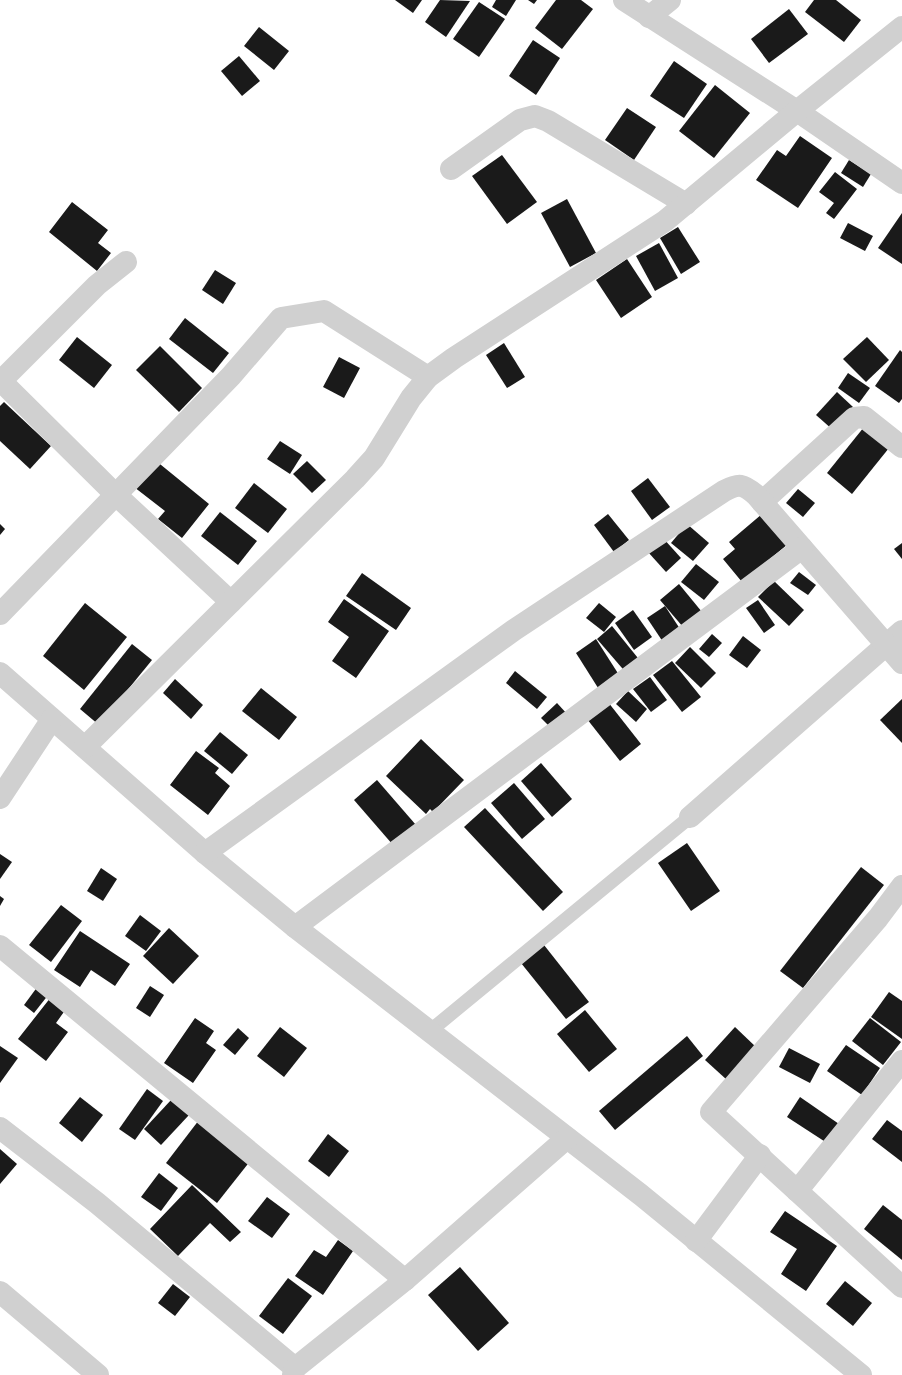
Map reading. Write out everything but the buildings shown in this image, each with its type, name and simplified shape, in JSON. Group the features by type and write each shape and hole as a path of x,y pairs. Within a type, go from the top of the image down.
{"street":[{"path":"624,0 797,111 902,183"},
{"path":"649,17 670,0"},
{"path":"85,747 374,458 411,398 428,377 454,358 653,230 797,111 902,28"},
{"path":"451,169 520,120 535,116 548,121 686,204"},
{"path":"126,262 97,285 0,382 231,602"},
{"path":"0,614 231,376 281,318 324,311 428,377"},
{"path":"762,502 854,418 864,416 902,447"},
{"path":"205,853 514,630 724,491 735,486 746,486 762,502 902,663"},
{"path":"295,928 802,548"},
{"path":"690,817 885,644 902,631"},
{"path":"0,673 205,853 295,928 641,1195 861,1375"},
{"path":"0,798 52,719"},
{"path":"900,1281 797,1191 760,1155 711,1112 878,918 902,886"},
{"path":"0,946 405,1280"},
{"path":"797,1191 902,1061"},
{"path":"0,1128 97,1203 294,1371 405,1280 567,1138"},
{"path":"696,1241 760,1155"},
{"path":"0,1292 98,1375"}],"lane":[{"path":"430,1031 690,817"}]}
